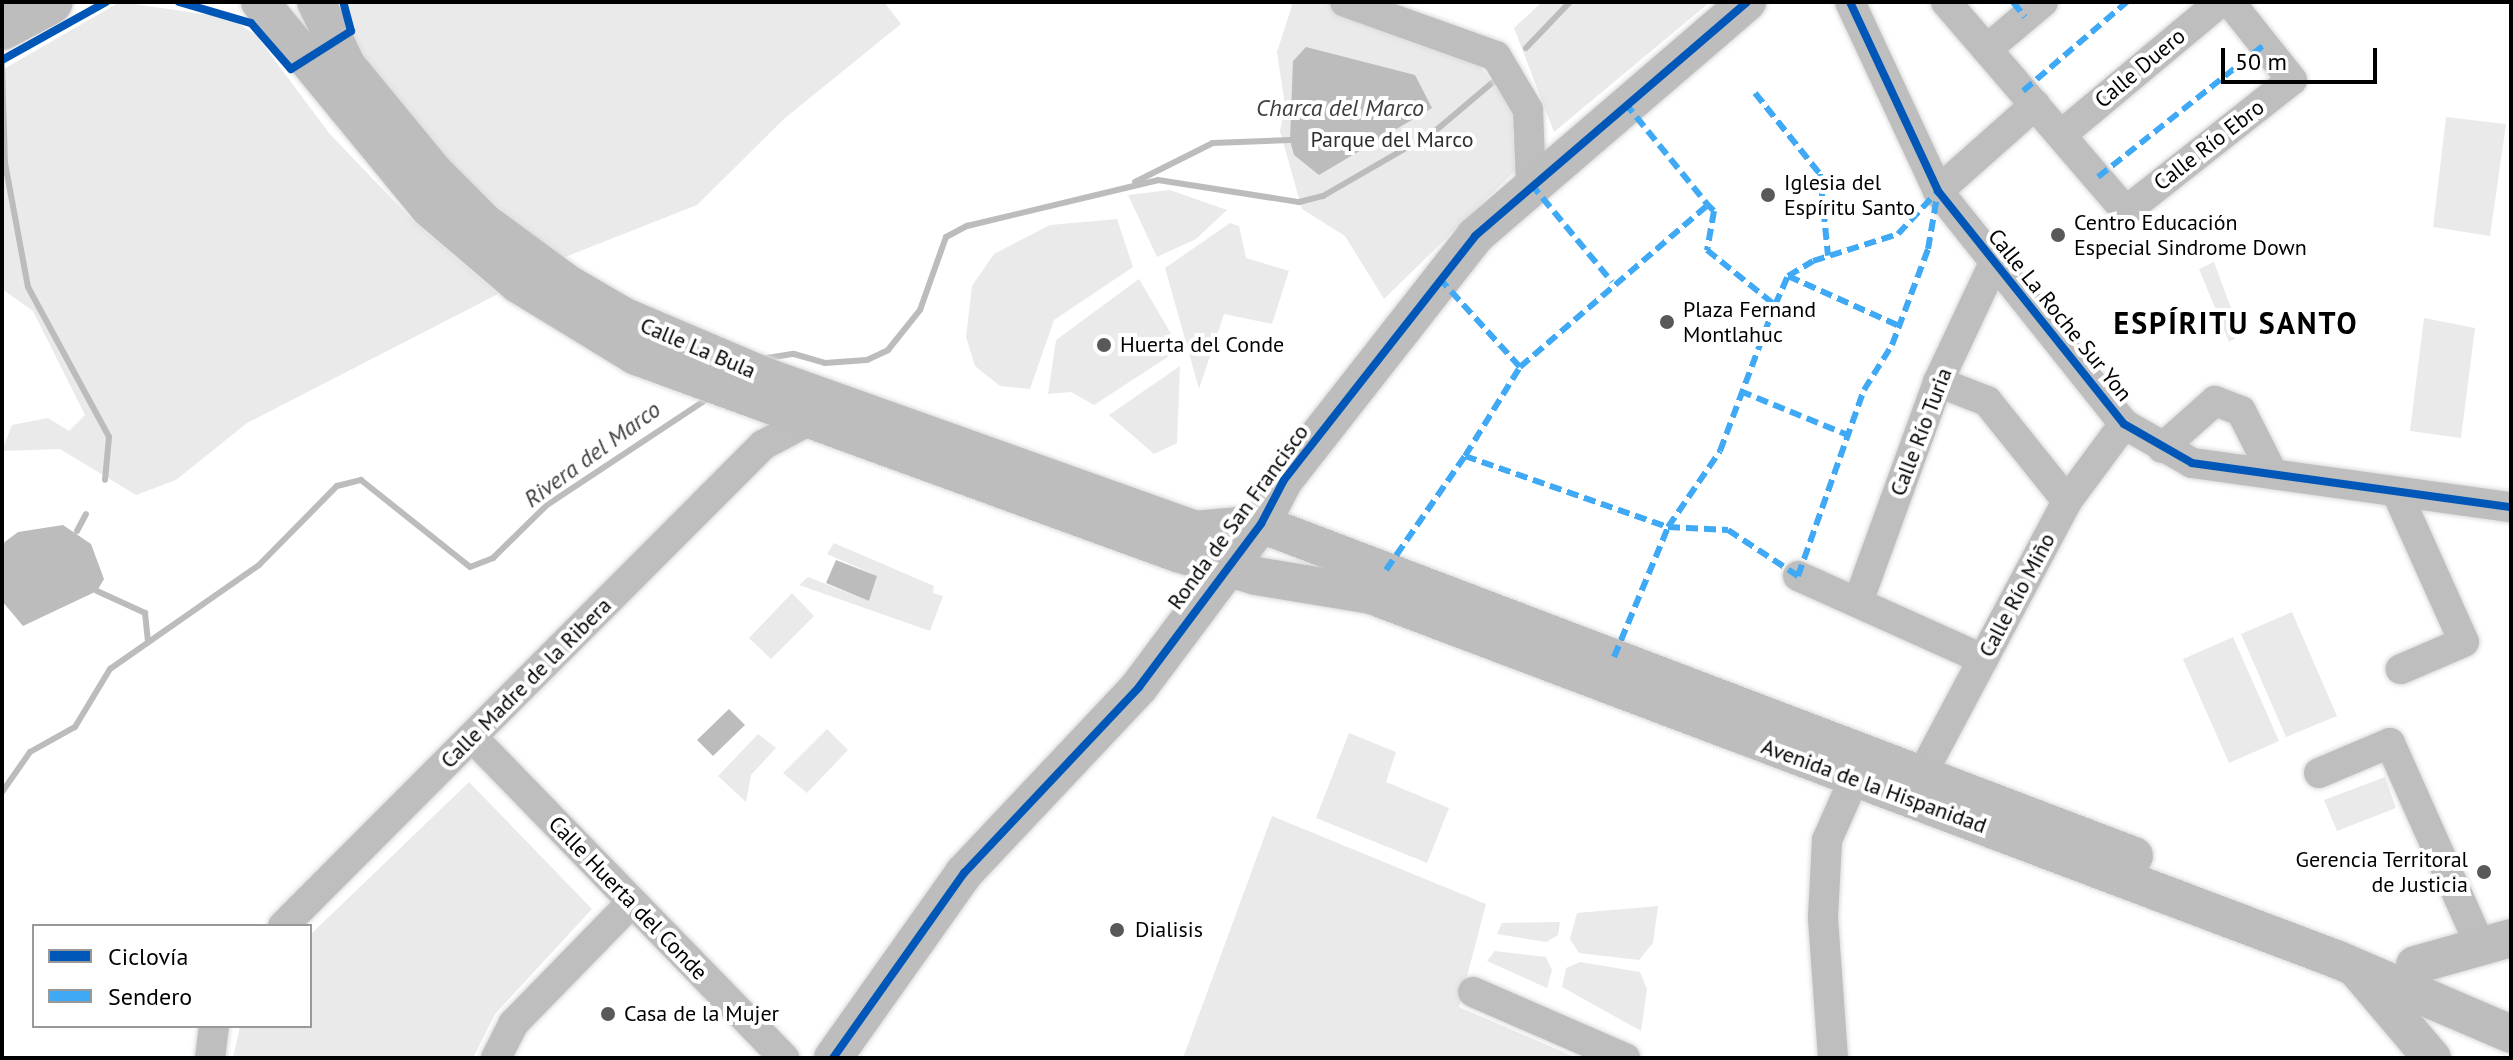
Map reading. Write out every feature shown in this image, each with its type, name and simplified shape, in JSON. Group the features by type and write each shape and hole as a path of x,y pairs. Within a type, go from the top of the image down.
{"highway":[{"path":"2,28 51,2"}],"main road":[{"name":"Calle La Bula","path":"260,2 292,32 388,162 487,240"},
{"name":"Calle La Bula","path":"316,2 331,41 381,113 487,240 518,284 636,356 756,388 1215,556"},
{"name":"Ronda de San Francisco","path":"833,1058 964,873 1139,687 1215,556 1284,480 1439,278 1531,184 1747,2"},
{"name":"Calle La Bula","path":"756,388 808,421 1215,556"},
{"name":"Avenida de la Hispanidad","path":"1215,556 1379,582 1860,767 2355,967 2511,1034"},
{"name":"Avenida de la Hispanidad","path":"1215,556 1379,582"},
{"name":"Avenida de la Hispanidad","path":"1860,767 1922,774 2415,965 2511,1007"},
{"path":"2415,965 2496,942"},
{"path":"2355,967 2432,1058"},
{"path":"2495,1058 2511,1050"}],"street":[{"path":"1345,2 1496,56 1528,110 1531,184"},
{"name":"Calle La Roche Sur Yon","path":"1850,2 1938,191 1993,265 2124,424 2192,463 2511,507"},
{"path":"1946,2 2061,135"},
{"path":"1987,49 2043,2"},
{"name":"Calle Duero","path":"2061,135 2220,2"},
{"name":"Calle Río Ebro","path":"2061,135 2126,211 2292,80 2230,2"},
{"path":"1938,191 2035,105"},
{"name":"Calle Río Turia","path":"1858,602 1938,382 1993,265"},
{"path":"1938,382 1987,401 2067,501"},
{"path":"2162,448 2215,401 2241,411 2273,474"},
{"name":"Calle Madre de la Ribera","path":"285,924 769,440 808,421"},
{"name":"Calle Río Miño","path":"1922,774 2067,501 2124,424"},
{"path":"2397,493 2464,642 2401,669"},
{"path":"1798,576 1983,659"},
{"name":"Calle Huerta del Conde","path":"472,737 784,1058"},
{"path":"2319,773 2390,743 2496,942"},
{"path":"1833,1058 1823,917 1827,840 1860,767"},
{"path":"496,1058 513,1024 632,902"},
{"path":"1473,992 1625,1058"},
{"path":"210,1058 214,1028"}],"green space":[{"path":"120,2 230,18 256,35 329,133 413,221 498,294 247,423 176,480 136,495 60,449 2,451 12,425 48,418 69,431 85,415 33,311 2,289 2,70"},
{"path":"340,2 884,2 901,24 785,118 697,205 560,259 469,182 411,118 350,41"},
{"name":"Parque del Marco","path":"1293,2 1326,2 1475,60 1512,108 1515,171 1384,299 1345,236 1302,209 1280,131 1285,106 1277,52"},
{"path":"1542,2 1710,2 1554,132 1514,28"},
{"path":"2446,117 2506,124 2490,236 2433,227"},
{"path":"1170,190 1227,210 1196,239 1157,257 1128,195"},
{"path":"1117,219 1133,267 1054,320 1030,389 1000,386 975,366 966,337 972,286 994,254 1050,225"},
{"path":"1230,223 1239,226 1246,258 1289,271 1272,324 1224,314 1199,389 1165,268"},
{"path":"2214,262 2241,335 2229,342 2199,269"},
{"path":"1139,279 1180,349 1094,405 1071,392 1048,394 1056,340"},
{"path":"2424,318 2475,328 2461,438 2410,431"},
{"path":"1180,366 1177,443 1154,454 1109,415"},
{"path":"834,543 934,586 933,593 943,596 930,631 799,585 808,577 869,601 877,576 827,554"},
{"path":"792,593 814,616 771,659 749,638"},
{"path":"2292,612 2337,716 2286,737 2241,634"},
{"path":"2233,637 2279,741 2229,763 2183,659"},
{"path":"827,729 848,750 807,793 783,773"},
{"path":"1349,733 1396,752 1386,782 1449,808 1427,863 1316,818"},
{"path":"758,734 776,748 751,775 746,802 718,776"},
{"path":"2385,777 2396,808 2337,831 2324,800"},
{"path":"469,782 592,909 495,1014 473,1058 233,1058 240,1028 312,1028 312,933"},
{"path":"1272,816 1486,904 1459,1007 1577,1058 1183,1058"},
{"path":"1658,906 1653,943 1639,960 1579,953 1570,939 1577,913"},
{"path":"1560,922 1558,935 1546,942 1497,934 1502,923"},
{"path":"1495,951 1546,957 1552,970 1547,988 1487,961"},
{"path":"1580,962 1640,972 1647,989 1641,1031 1562,987 1566,968"}],"water":[{"name":"Charca del Marco","path":"1306,47 1415,75 1432,108 1319,175 1294,155 1290,140 1293,61"},
{"path":"63,525 91,544 104,579 97,591 23,626 2,601 2,544 18,532"},
{"path":"836,560 877,576 869,601 826,583"},
{"path":"729,709 745,725 713,756 697,740"}],"waterway":[{"name":"Rivera del Marco","path":"1526,48 1570,2"},
{"path":"2,64 5,163 28,287 109,437 105,480"},
{"name":"Rivera del Marco","path":"761,359 794,354 825,363 867,360 888,350 920,310 946,237 967,226 1158,180 1299,202 1323,196 1434,132 1493,82"},
{"name":"Rivera del Marco","path":"1135,182 1213,143 1290,140"},
{"name":"Rivera del Marco","path":"2,792 30,752 75,727 110,669 259,565 337,486 361,480 470,567 493,558 547,505 710,397"},
{"path":"77,531 86,514"},
{"path":"97,591 145,613 148,641"}],"marked path":[{"path":"2013,2 2025,17"},
{"path":"2023,91 2127,2"},
{"path":"2098,177 2264,45"},
{"path":"1755,93 1820,174 1828,256"},
{"path":"1625,103 1708,205"},
{"path":"1531,184 1612,282"},
{"path":"1465,456 1520,367 1708,205 1714,211 1707,250 1775,305 1788,276 1813,261 1898,234 1938,191"},
{"path":"1614,657 1668,527 1728,530 1798,576 1864,390 1892,345 1928,249 1938,191"},
{"path":"1788,276 1899,326"},
{"path":"1439,278 1520,367"},
{"path":"1386,570 1465,456 1668,527 1720,451 1775,305"},
{"path":"1740,391 1848,435"}],"cycle path":[{"path":"2,60 106,2"},
{"path":"179,2 251,23 291,69 351,31 343,2"},
{"path":"833,1058 964,873 1139,687 1261,524 1284,480 1475,236 1747,2"},
{"path":"1850,2 1938,191 2124,424 2192,463 2511,507"}],"place":[{"name":"Iglesia del Espíritu Santo","path":"1768,195"},
{"name":"Centro Educación Especial Sindrome Down","path":"2058,235"},
{"name":"Plaza Fernand Montlahuc","path":"1667,322"},
{"name":"Huerta del Conde","path":"1104,345"},
{"name":"Gerencia Territoral de Justicia","path":"2484,872"},
{"name":"Dialisis","path":"1117,930"},
{"name":"Casa de la Mujer","path":"608,1014"}],"district":[{"name":"ESPÍRITU SANTO","path":"2236,323"}]}
